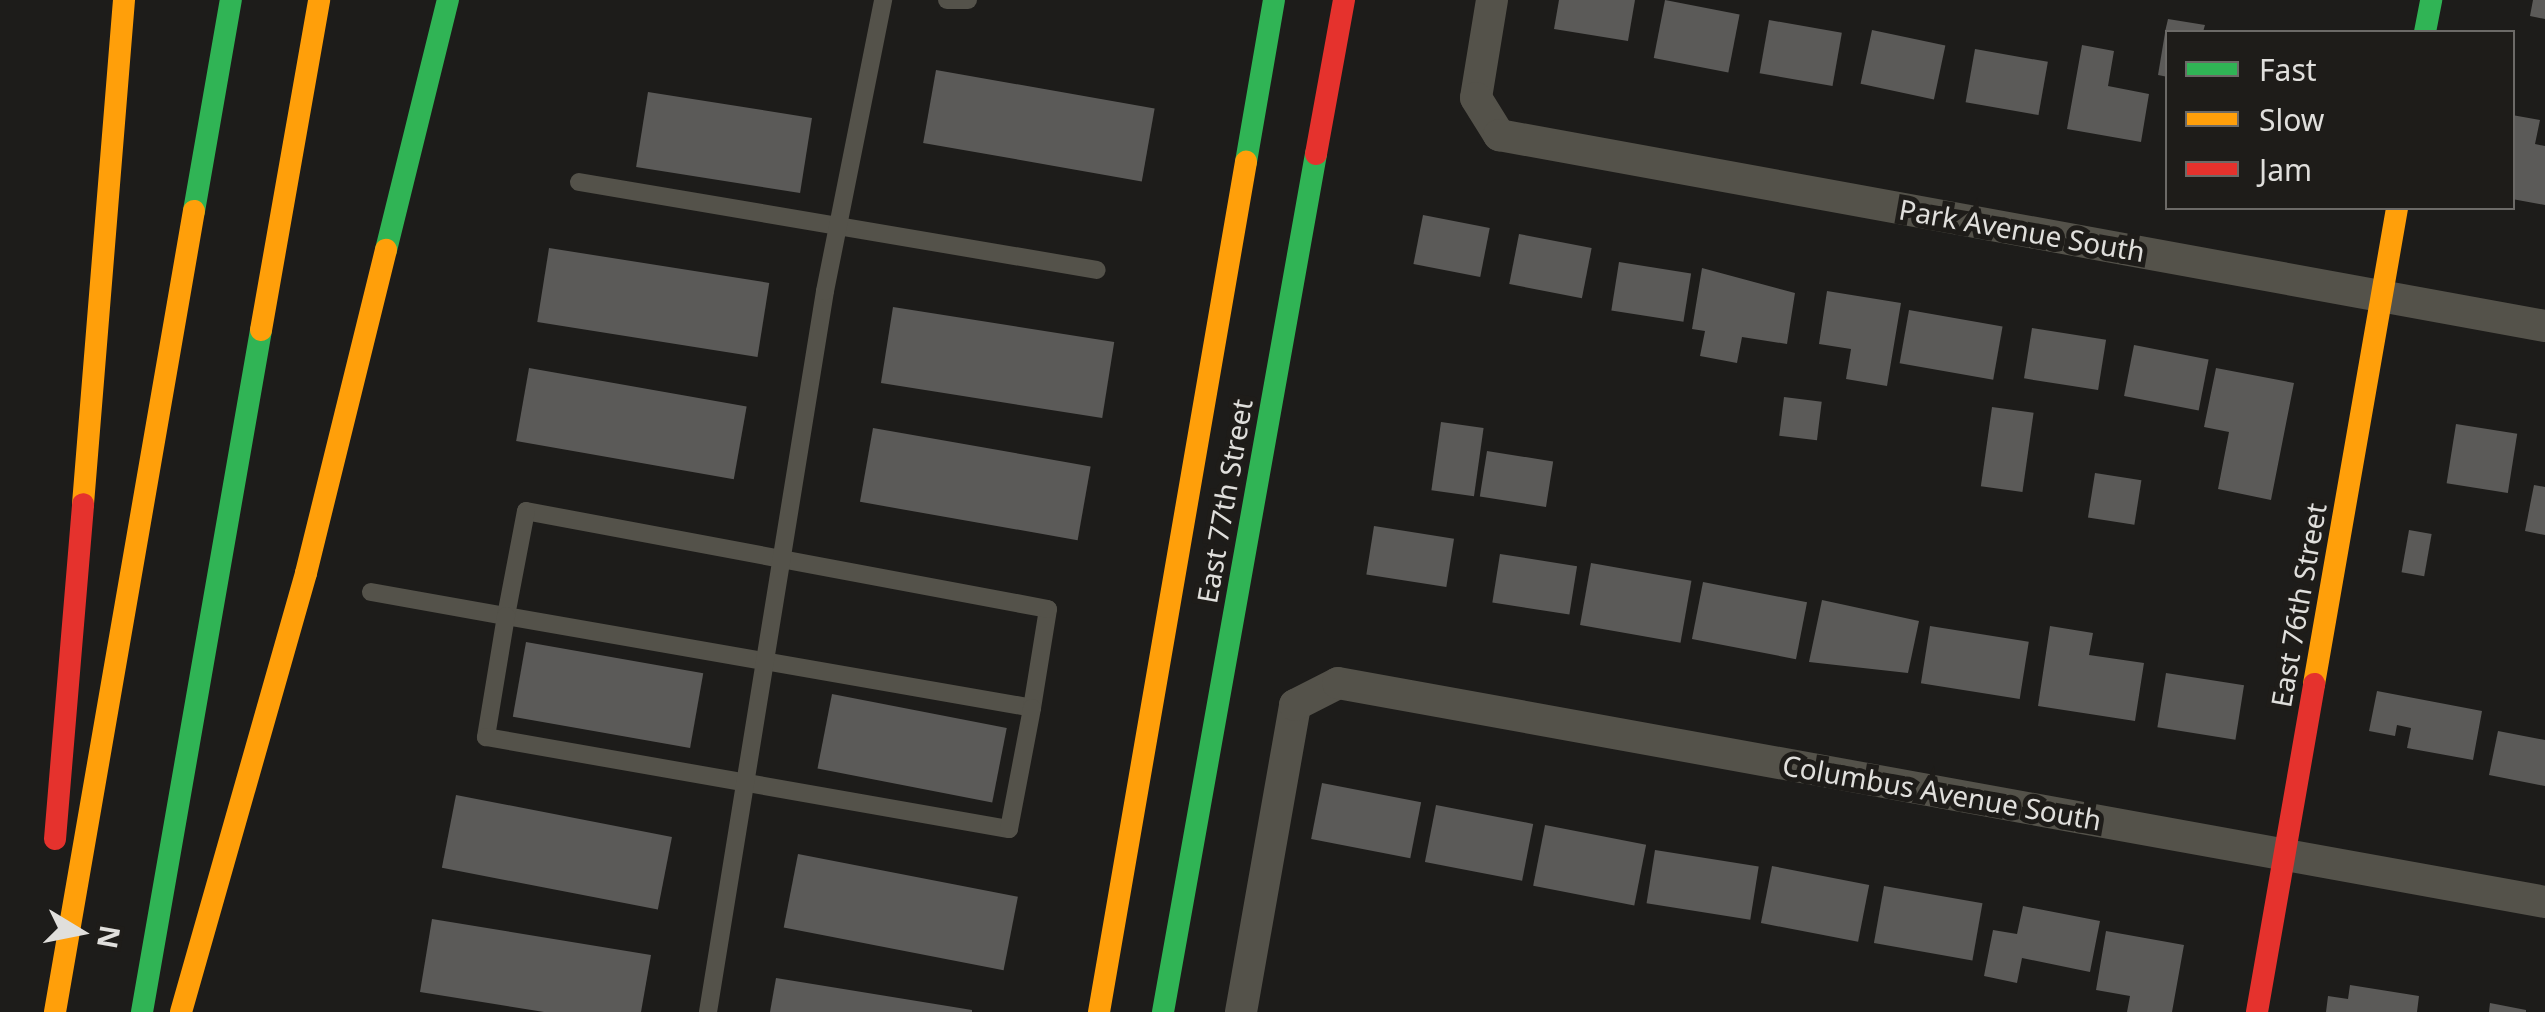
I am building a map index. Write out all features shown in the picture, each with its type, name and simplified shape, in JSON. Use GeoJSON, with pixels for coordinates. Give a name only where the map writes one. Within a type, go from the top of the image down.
{"type":"FeatureCollection","features":[{"type":"Feature","properties":{"kind":"main road"},"geometry":{"type":"LineString","coordinates":[[46,1012],[61,732],[124,0]]}},
{"type":"Feature","properties":{"kind":"main road"},"geometry":{"type":"LineString","coordinates":[[55,1012],[231,0]]}},
{"type":"Feature","properties":{"kind":"main road"},"geometry":{"type":"LineString","coordinates":[[142,1012],[318,0]]}},
{"type":"Feature","properties":{"kind":"main road"},"geometry":{"type":"LineString","coordinates":[[182,1012],[306,573],[448,0]]}},
{"type":"Feature","properties":{"kind":"main road","name":"East 77th Street"},"geometry":{"type":"LineString","coordinates":[[1099,1012],[1274,0]]}},
{"type":"Feature","properties":{"kind":"main road","name":"East 77th Street"},"geometry":{"type":"LineString","coordinates":[[1162,1012],[1344,0]]}},
{"type":"Feature","properties":{"kind":"main road"},"geometry":{"type":"LineString","coordinates":[[2425,30],[2430,0]]}},
{"type":"Feature","properties":{"kind":"main road","name":"East 76th Street"},"geometry":{"type":"LineString","coordinates":[[2257,1012],[2396,210]]}},
{"type":"Feature","properties":{"kind":"street","name":"Park Avenue South"},"geometry":{"type":"LineString","coordinates":[[1492,0],[1476,98],[1499,134],[2545,326]]}},
{"type":"Feature","properties":{"kind":"street","name":"Columbus Avenue South"},"geometry":{"type":"LineString","coordinates":[[1241,1012],[1295,705],[1338,683],[2545,902]]}},
{"type":"Feature","properties":{"kind":"lane"},"geometry":{"type":"LineString","coordinates":[[708,1012],[781,561],[883,0]]}},
{"type":"Feature","properties":{"kind":"lane"},"geometry":{"type":"LineString","coordinates":[[948,0],[968,0]]}},
{"type":"Feature","properties":{"kind":"lane"},"geometry":{"type":"LineString","coordinates":[[579,182],[1096,270]]}},
{"type":"Feature","properties":{"kind":"lane"},"geometry":{"type":"LineString","coordinates":[[526,511],[781,561],[1048,610],[1009,829],[486,737],[526,511]]}},
{"type":"Feature","properties":{"kind":"lane"},"geometry":{"type":"LineString","coordinates":[[370,592],[1032,708]]}},
{"type":"Feature","properties":{"kind":"building"},"geometry":{"type":"Polygon","coordinates":[[[1559,0],[1635,0],[1628,41],[1554,29],[1559,0]]]}},
{"type":"Feature","properties":{"kind":"building"},"geometry":{"type":"Polygon","coordinates":[[[1665,0],[1740,15],[1728,72],[1654,58],[1665,0]]]}},
{"type":"Feature","properties":{"kind":"building"},"geometry":{"type":"Polygon","coordinates":[[[2533,0],[2545,0],[2545,19],[2530,16],[2533,0]]]}},
{"type":"Feature","properties":{"kind":"building"},"geometry":{"type":"Polygon","coordinates":[[[2168,19],[2205,25],[2204,30],[2165,30],[2168,19]]]}},
{"type":"Feature","properties":{"kind":"building"},"geometry":{"type":"Polygon","coordinates":[[[1769,20],[1842,33],[1832,86],[1760,73],[1769,20]]]}},
{"type":"Feature","properties":{"kind":"building"},"geometry":{"type":"Polygon","coordinates":[[[1872,30],[1945,46],[1934,99],[1861,84],[1872,30]]]}},
{"type":"Feature","properties":{"kind":"building"},"geometry":{"type":"Polygon","coordinates":[[[2165,33],[2165,76],[2158,75],[2165,33]]]}},
{"type":"Feature","properties":{"kind":"building"},"geometry":{"type":"Polygon","coordinates":[[[2082,45],[2114,51],[2108,86],[2149,94],[2141,142],[2067,129],[2082,45]]]}},
{"type":"Feature","properties":{"kind":"building"},"geometry":{"type":"Polygon","coordinates":[[[1975,49],[2048,62],[2038,115],[1966,102],[1975,49]]]}},
{"type":"Feature","properties":{"kind":"building"},"geometry":{"type":"Polygon","coordinates":[[[936,70],[1155,109],[1142,181],[923,143],[936,70]]]}},
{"type":"Feature","properties":{"kind":"building"},"geometry":{"type":"Polygon","coordinates":[[[648,92],[812,118],[800,193],[636,167],[648,92]]]}},
{"type":"Feature","properties":{"kind":"building"},"geometry":{"type":"Polygon","coordinates":[[[2515,116],[2540,120],[2535,144],[2545,146],[2545,205],[2515,200],[2515,116]]]}},
{"type":"Feature","properties":{"kind":"building"},"geometry":{"type":"Polygon","coordinates":[[[1423,215],[1490,228],[1480,277],[1413,264],[1423,215]]]}},
{"type":"Feature","properties":{"kind":"building"},"geometry":{"type":"Polygon","coordinates":[[[1519,234],[1592,248],[1582,298],[1509,284],[1519,234]]]}},
{"type":"Feature","properties":{"kind":"building"},"geometry":{"type":"Polygon","coordinates":[[[549,248],[769,283],[758,357],[537,322],[549,248]]]}},
{"type":"Feature","properties":{"kind":"building"},"geometry":{"type":"Polygon","coordinates":[[[1619,262],[1691,273],[1683,322],[1611,310],[1619,262]]]}},
{"type":"Feature","properties":{"kind":"building"},"geometry":{"type":"Polygon","coordinates":[[[1702,268],[1795,293],[1787,344],[1742,337],[1737,363],[1700,356],[1705,331],[1692,329],[1702,268]]]}},
{"type":"Feature","properties":{"kind":"building"},"geometry":{"type":"Polygon","coordinates":[[[1827,291],[1901,303],[1887,386],[1846,379],[1851,349],[1819,344],[1827,291]]]}},
{"type":"Feature","properties":{"kind":"building"},"geometry":{"type":"Polygon","coordinates":[[[893,307],[1114,342],[1102,418],[881,383],[893,307]]]}},
{"type":"Feature","properties":{"kind":"building"},"geometry":{"type":"Polygon","coordinates":[[[1909,310],[2003,326],[1993,380],[1900,363],[1909,310]]]}},
{"type":"Feature","properties":{"kind":"building"},"geometry":{"type":"Polygon","coordinates":[[[2032,328],[2106,340],[2098,390],[2024,378],[2032,328]]]}},
{"type":"Feature","properties":{"kind":"building"},"geometry":{"type":"Polygon","coordinates":[[[2134,345],[2209,360],[2199,411],[2124,396],[2134,345]]]}},
{"type":"Feature","properties":{"kind":"building"},"geometry":{"type":"Polygon","coordinates":[[[529,368],[747,406],[734,479],[516,441],[529,368]]]}},
{"type":"Feature","properties":{"kind":"building"},"geometry":{"type":"Polygon","coordinates":[[[2216,368],[2294,383],[2271,500],[2218,489],[2229,432],[2204,427],[2216,368]]]}},
{"type":"Feature","properties":{"kind":"building"},"geometry":{"type":"Polygon","coordinates":[[[1784,397],[1822,402],[1817,440],[1779,436],[1784,397]]]}},
{"type":"Feature","properties":{"kind":"building"},"geometry":{"type":"Polygon","coordinates":[[[1992,407],[2034,413],[2022,492],[1981,486],[1992,407]]]}},
{"type":"Feature","properties":{"kind":"building"},"geometry":{"type":"Polygon","coordinates":[[[1441,422],[1484,428],[1474,496],[1431,490],[1441,422]]]}},
{"type":"Feature","properties":{"kind":"building"},"geometry":{"type":"Polygon","coordinates":[[[2456,424],[2517,434],[2508,493],[2447,483],[2456,424]]]}},
{"type":"Feature","properties":{"kind":"building"},"geometry":{"type":"Polygon","coordinates":[[[873,428],[1091,466],[1078,540],[860,502],[873,428]]]}},
{"type":"Feature","properties":{"kind":"building"},"geometry":{"type":"Polygon","coordinates":[[[1487,451],[1553,461],[1546,507],[1480,496],[1487,451]]]}},
{"type":"Feature","properties":{"kind":"building"},"geometry":{"type":"Polygon","coordinates":[[[2095,473],[2141,480],[2134,525],[2088,517],[2095,473]]]}},
{"type":"Feature","properties":{"kind":"building"},"geometry":{"type":"Polygon","coordinates":[[[2534,485],[2545,487],[2545,535],[2525,531],[2534,485]]]}},
{"type":"Feature","properties":{"kind":"building"},"geometry":{"type":"Polygon","coordinates":[[[1374,526],[1454,539],[1446,587],[1366,574],[1374,526]]]}},
{"type":"Feature","properties":{"kind":"building"},"geometry":{"type":"Polygon","coordinates":[[[2409,530],[2432,534],[2424,576],[2402,572],[2409,530]]]}},
{"type":"Feature","properties":{"kind":"building"},"geometry":{"type":"Polygon","coordinates":[[[1500,554],[1577,566],[1569,615],[1492,602],[1500,554]]]}},
{"type":"Feature","properties":{"kind":"building"},"geometry":{"type":"Polygon","coordinates":[[[1591,563],[1691,581],[1681,643],[1580,625],[1591,563]]]}},
{"type":"Feature","properties":{"kind":"building"},"geometry":{"type":"Polygon","coordinates":[[[1703,582],[1807,602],[1796,659],[1692,639],[1703,582]]]}},
{"type":"Feature","properties":{"kind":"building"},"geometry":{"type":"Polygon","coordinates":[[[1822,600],[1919,621],[1908,673],[1809,662],[1822,600]]]}},
{"type":"Feature","properties":{"kind":"building"},"geometry":{"type":"Polygon","coordinates":[[[1930,626],[2029,642],[2020,699],[1921,683],[1930,626]]]}},
{"type":"Feature","properties":{"kind":"building"},"geometry":{"type":"Polygon","coordinates":[[[2050,626],[2093,633],[2089,655],[2144,663],[2135,721],[2038,706],[2050,626]]]}},
{"type":"Feature","properties":{"kind":"building"},"geometry":{"type":"Polygon","coordinates":[[[526,642],[703,673],[690,748],[513,717],[526,642]]]}},
{"type":"Feature","properties":{"kind":"building"},"geometry":{"type":"Polygon","coordinates":[[[2166,673],[2244,685],[2235,740],[2157,727],[2166,673]]]}},
{"type":"Feature","properties":{"kind":"building"},"geometry":{"type":"Polygon","coordinates":[[[2377,691],[2482,711],[2473,760],[2407,748],[2411,728],[2397,725],[2395,736],[2369,731],[2377,691]]]}},
{"type":"Feature","properties":{"kind":"building"},"geometry":{"type":"Polygon","coordinates":[[[832,694],[1007,728],[992,803],[817,769],[832,694]]]}},
{"type":"Feature","properties":{"kind":"building"},"geometry":{"type":"Polygon","coordinates":[[[2498,731],[2545,740],[2545,786],[2489,775],[2498,731]]]}},
{"type":"Feature","properties":{"kind":"building"},"geometry":{"type":"Polygon","coordinates":[[[1322,783],[1421,802],[1410,858],[1311,839],[1322,783]]]}},
{"type":"Feature","properties":{"kind":"building"},"geometry":{"type":"Polygon","coordinates":[[[456,795],[672,837],[658,910],[442,868],[456,795]]]}},
{"type":"Feature","properties":{"kind":"building"},"geometry":{"type":"Polygon","coordinates":[[[1436,805],[1533,824],[1522,881],[1425,862],[1436,805]]]}},
{"type":"Feature","properties":{"kind":"building"},"geometry":{"type":"Polygon","coordinates":[[[1545,825],[1646,845],[1634,906],[1533,886],[1545,825]]]}},
{"type":"Feature","properties":{"kind":"building"},"geometry":{"type":"Polygon","coordinates":[[[1655,850],[1759,866],[1750,920],[1647,903],[1655,850]]]}},
{"type":"Feature","properties":{"kind":"building"},"geometry":{"type":"Polygon","coordinates":[[[798,854],[1018,897],[1004,970],[784,928],[798,854]]]}},
{"type":"Feature","properties":{"kind":"building"},"geometry":{"type":"Polygon","coordinates":[[[1772,866],[1869,885],[1858,942],[1761,923],[1772,866]]]}},
{"type":"Feature","properties":{"kind":"building"},"geometry":{"type":"Polygon","coordinates":[[[1884,886],[1982,903],[1972,960],[1874,943],[1884,886]]]}},
{"type":"Feature","properties":{"kind":"building"},"geometry":{"type":"Polygon","coordinates":[[[2023,906],[2100,921],[2090,972],[2022,958],[2017,983],[1984,976],[1993,930],[2017,934],[2023,906]]]}},
{"type":"Feature","properties":{"kind":"building"},"geometry":{"type":"Polygon","coordinates":[[[432,919],[651,955],[641,1012],[544,1012],[420,992],[432,919]]]}},
{"type":"Feature","properties":{"kind":"building"},"geometry":{"type":"Polygon","coordinates":[[[2106,931],[2184,945],[2172,1012],[2127,1012],[2130,996],[2096,990],[2106,931]]]}},
{"type":"Feature","properties":{"kind":"building"},"geometry":{"type":"Polygon","coordinates":[[[776,978],[972,1010],[972,1012],[770,1012],[776,978]]]}},
{"type":"Feature","properties":{"kind":"building"},"geometry":{"type":"Polygon","coordinates":[[[2350,985],[2419,996],[2417,1012],[2326,1012],[2328,996],[2348,999],[2350,985]]]}},
{"type":"Feature","properties":{"kind":"building"},"geometry":{"type":"Polygon","coordinates":[[[2490,1003],[2526,1010],[2526,1012],[2489,1012],[2490,1003]]]}},
{"type":"Feature","properties":{"kind":"traffic: fast"},"geometry":{"type":"LineString","coordinates":[[194,211],[231,0]]}},
{"type":"Feature","properties":{"kind":"traffic: fast"},"geometry":{"type":"LineString","coordinates":[[386,250],[448,0]]}},
{"type":"Feature","properties":{"kind":"traffic: fast"},"geometry":{"type":"LineString","coordinates":[[1246,162],[1274,0]]}},
{"type":"Feature","properties":{"kind":"traffic: fast"},"geometry":{"type":"LineString","coordinates":[[2425,30],[2431,0]]}},
{"type":"Feature","properties":{"kind":"traffic: fast"},"geometry":{"type":"LineString","coordinates":[[1163,1012],[1316,154]]}},
{"type":"Feature","properties":{"kind":"traffic: fast"},"geometry":{"type":"LineString","coordinates":[[142,1012],[261,330]]}},
{"type":"Feature","properties":{"kind":"traffic: slow"},"geometry":{"type":"LineString","coordinates":[[83,504],[124,0]]}},
{"type":"Feature","properties":{"kind":"traffic: slow"},"geometry":{"type":"LineString","coordinates":[[261,330],[319,0]]}},
{"type":"Feature","properties":{"kind":"traffic: slow"},"geometry":{"type":"LineString","coordinates":[[1099,1012],[1246,162]]}},
{"type":"Feature","properties":{"kind":"traffic: slow"},"geometry":{"type":"LineString","coordinates":[[2314,684],[2397,210]]}},
{"type":"Feature","properties":{"kind":"traffic: slow"},"geometry":{"type":"LineString","coordinates":[[55,1012],[194,211]]}},
{"type":"Feature","properties":{"kind":"traffic: slow"},"geometry":{"type":"LineString","coordinates":[[181,1012],[306,573],[386,250]]}},
{"type":"Feature","properties":{"kind":"traffic: jam"},"geometry":{"type":"LineString","coordinates":[[1316,154],[1344,0]]}},
{"type":"Feature","properties":{"kind":"traffic: jam"},"geometry":{"type":"LineString","coordinates":[[55,839],[83,504]]}},
{"type":"Feature","properties":{"kind":"traffic: jam"},"geometry":{"type":"LineString","coordinates":[[2257,1012],[2314,684]]}}]}
